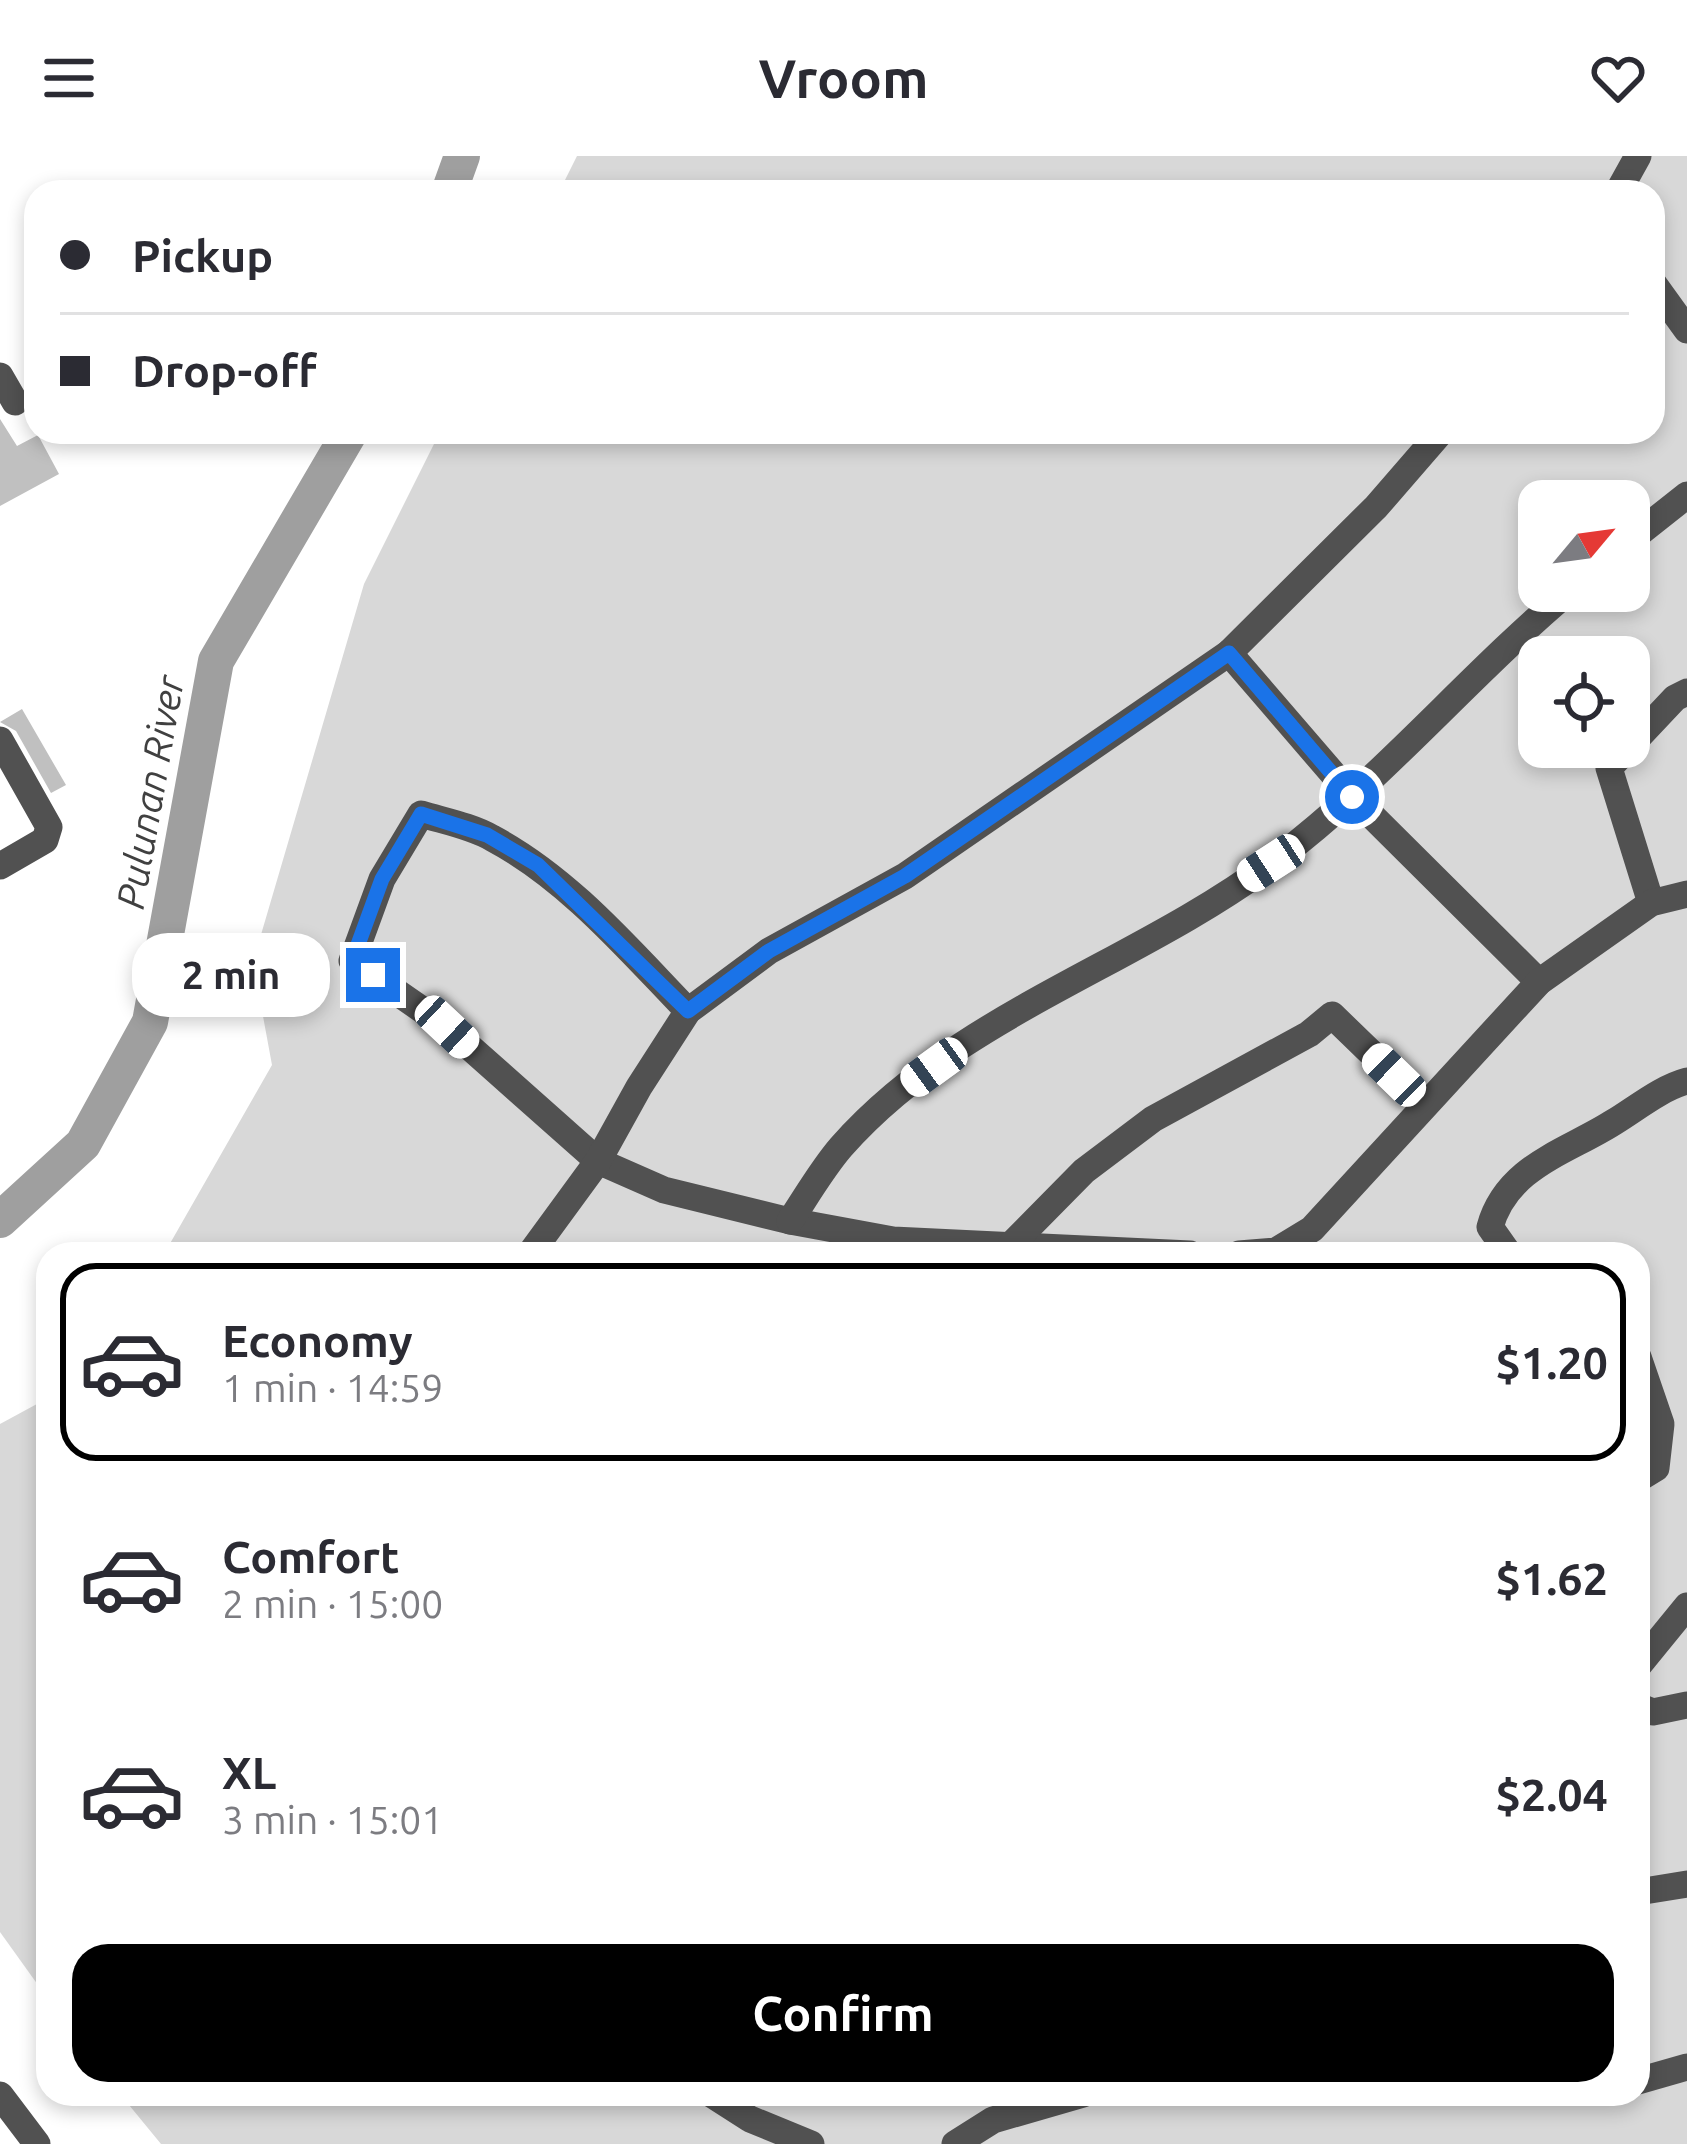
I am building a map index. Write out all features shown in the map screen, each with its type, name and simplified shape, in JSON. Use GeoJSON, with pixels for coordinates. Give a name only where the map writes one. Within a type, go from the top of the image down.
{"type":"FeatureCollection","features":[{"type":"Feature","properties":{"kind":"street"},"geometry":{"type":"LineString","coordinates":[[1665,300],[1687,330]]}},
{"type":"Feature","properties":{"kind":"street"},"geometry":{"type":"LineString","coordinates":[[0,376],[15,402]]}},
{"type":"Feature","properties":{"kind":"street"},"geometry":{"type":"LineString","coordinates":[[539,1242],[598,1161],[688,1011],[769,951],[905,876],[1229,653],[1376,507],[1431,444]]}},
{"type":"Feature","properties":{"kind":"street"},"geometry":{"type":"LineString","coordinates":[[1650,524],[1687,495]]}},
{"type":"Feature","properties":{"kind":"street"},"geometry":{"type":"LineString","coordinates":[[790,1222],[841,1147],[899,1092],[968,1042],[1173,927],[1252,876],[1352,797],[1547,612]]}},
{"type":"Feature","properties":{"kind":"street"},"geometry":{"type":"LineString","coordinates":[[1229,653],[1352,797],[1539,982]]}},
{"type":"Feature","properties":{"kind":"street"},"geometry":{"type":"LineString","coordinates":[[1652,903],[1609,769],[1675,698],[1687,692]]}},
{"type":"Feature","properties":{"kind":"street"},"geometry":{"type":"LineString","coordinates":[[0,740],[50,827],[45,840],[0,866]]}},
{"type":"Feature","properties":{"kind":"street"},"geometry":{"type":"LineString","coordinates":[[688,1011],[538,865],[487,835],[421,814],[382,879],[352,961],[447,1027],[598,1161],[664,1190],[790,1222],[893,1240],[940,1242]]}},
{"type":"Feature","properties":{"kind":"street"},"geometry":{"type":"LineString","coordinates":[[1291,1242],[1312,1229],[1539,982],[1652,903],[1687,894]]}},
{"type":"Feature","properties":{"kind":"street"},"geometry":{"type":"LineString","coordinates":[[1014,1242],[1084,1171],[1153,1119],[1309,1034],[1332,1015],[1425,1105]]}},
{"type":"Feature","properties":{"kind":"street"},"geometry":{"type":"LineString","coordinates":[[1501,1242],[1490,1227],[1495,1208],[1517,1180],[1562,1148],[1687,1081]]}},
{"type":"Feature","properties":{"kind":"street"},"geometry":{"type":"LineString","coordinates":[[1650,1392],[1661,1424],[1656,1468],[1650,1472]]}},
{"type":"Feature","properties":{"kind":"street"},"geometry":{"type":"LineString","coordinates":[[1650,1651],[1687,1606]]}},
{"type":"Feature","properties":{"kind":"street"},"geometry":{"type":"LineString","coordinates":[[1650,1711],[1687,1706]]}},
{"type":"Feature","properties":{"kind":"street"},"geometry":{"type":"LineString","coordinates":[[1650,1890],[1687,1884]]}},
{"type":"Feature","properties":{"kind":"street"},"geometry":{"type":"LineString","coordinates":[[1650,2077],[1687,2067]]}},
{"type":"Feature","properties":{"kind":"street"},"geometry":{"type":"LineString","coordinates":[[0,2095],[37,2144]]}},
{"type":"Feature","properties":{"kind":"street"},"geometry":{"type":"LineString","coordinates":[[729,2106],[811,2144]]}},
{"type":"Feature","properties":{"kind":"street"},"geometry":{"type":"LineString","coordinates":[[955,2144],[993,2120],[1041,2106]]}},
{"type":"Feature","properties":{"kind":"shaded area"},"geometry":{"type":"Polygon","coordinates":[[[577,156],[1687,156],[1687,2144],[161,2144],[130,2106],[1650,2106],[1650,1242],[171,1242],[272,1065],[253,962],[364,584],[434,444],[1665,444],[1665,180],[565,180],[577,156]]]}},
{"type":"Feature","properties":{"kind":"shaded area"},"geometry":{"type":"Polygon","coordinates":[[[36,1404],[36,1982],[0,1932],[0,1424],[36,1404]]]}},
{"type":"Feature","properties":{"kind":"building"},"geometry":{"type":"Polygon","coordinates":[[[0,419],[17,446],[43,444],[59,474],[0,506],[0,419]]]}},
{"type":"Feature","properties":{"kind":"building"},"geometry":{"type":"Polygon","coordinates":[[[22,709],[66,785],[51,793],[16,731],[0,722],[22,709]]]}},
{"type":"Feature","properties":{"kind":"waterway","name":"Pulunan River"},"geometry":{"type":"LineString","coordinates":[[453,180],[462,156]]}},
{"type":"Feature","properties":{"kind":"waterway","name":"Pulunan River"},"geometry":{"type":"LineString","coordinates":[[0,1220],[83,1144],[150,1022],[216,661],[343,444]]}},
{"type":"Feature","properties":{"kind":"route"},"geometry":{"type":"LineString","coordinates":[[373,975],[352,961],[382,879],[421,814],[487,835],[538,865],[688,1011],[769,951],[905,876],[1229,653],[1352,797]]}}]}
